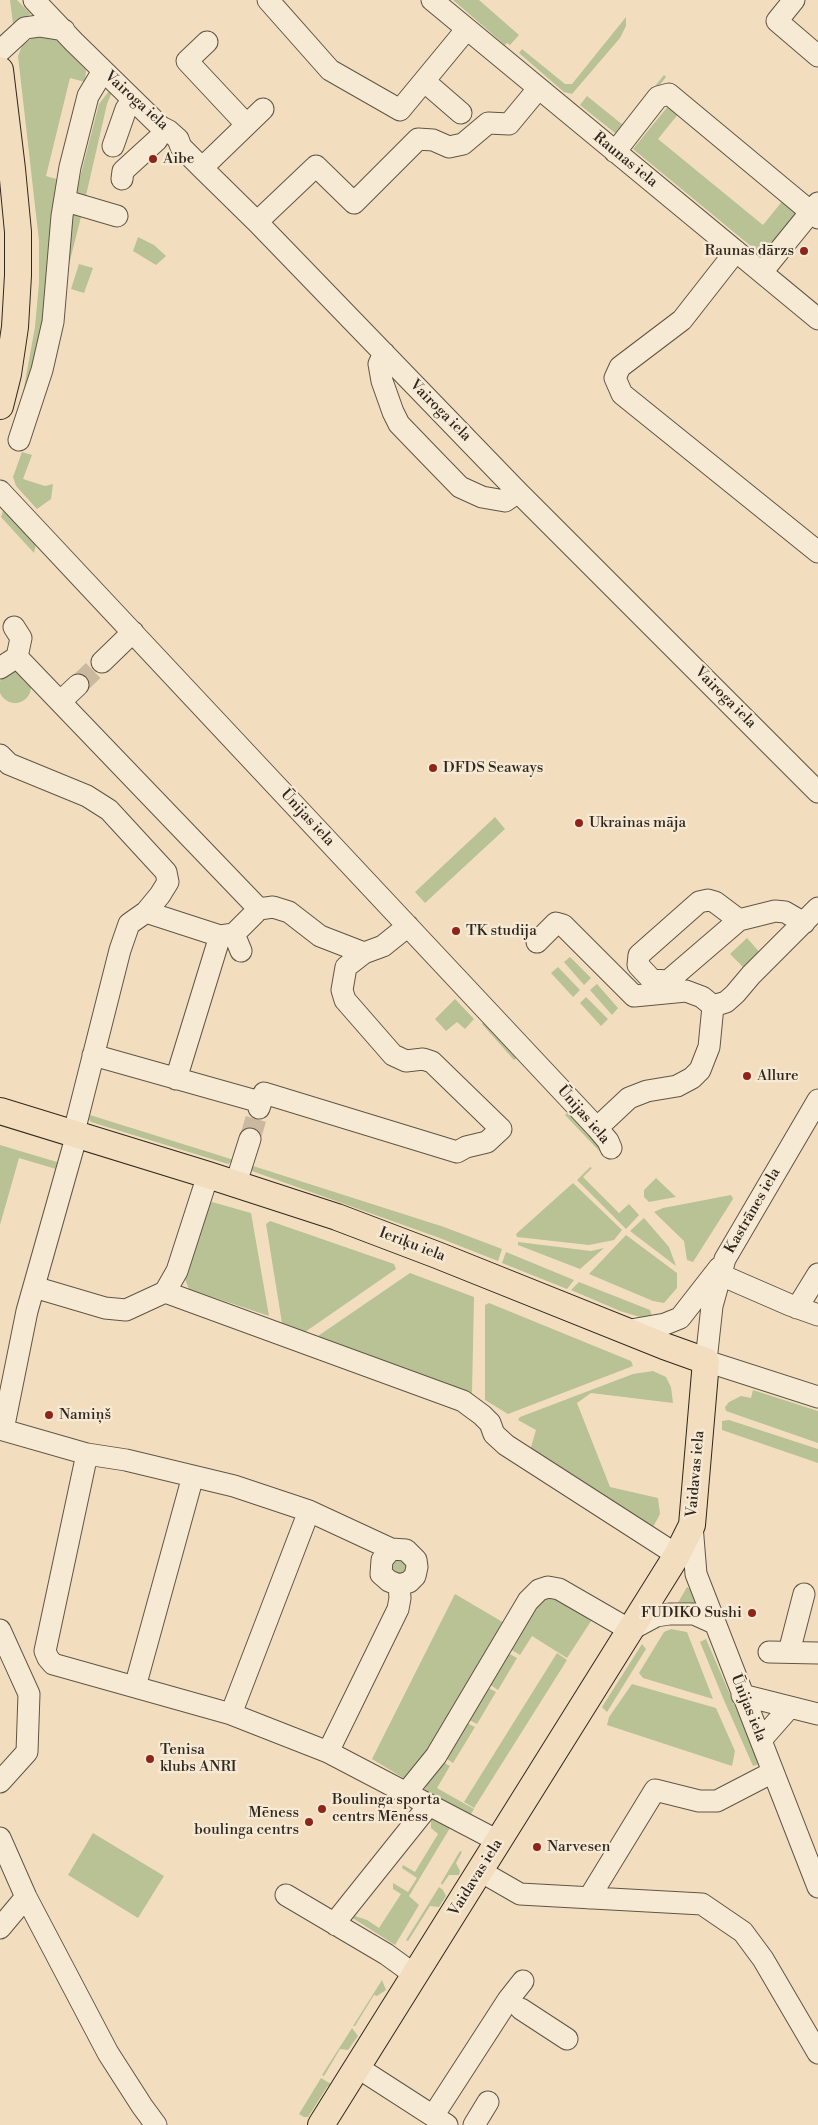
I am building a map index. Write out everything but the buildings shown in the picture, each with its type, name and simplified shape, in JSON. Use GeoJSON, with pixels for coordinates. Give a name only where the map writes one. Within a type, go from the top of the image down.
{"type":"FeatureCollection","features":[{"type":"Feature","properties":{"kind":"main road"},"geometry":{"type":"LineString","coordinates":[[0,70],[18,232],[18,275],[15,326],[8,374],[0,406]]}},
{"type":"Feature","properties":{"kind":"main road","name":"Ieriķu iela"},"geometry":{"type":"LineString","coordinates":[[0,1112],[76,1133],[208,1174],[337,1217],[706,1361]]}},
{"type":"Feature","properties":{"kind":"main road","name":"Vaidavas iela"},"geometry":{"type":"LineString","coordinates":[[321,2125],[677,1555],[692,1525],[706,1361]]}},
{"type":"Feature","properties":{"kind":"street","name":"Vairoga iela"},"geometry":{"type":"LineString","coordinates":[[34,0],[133,100],[159,134],[170,131],[178,139],[181,147],[257,222],[518,492],[818,792]]}},
{"type":"Feature","properties":{"kind":"street"},"geometry":{"type":"LineString","coordinates":[[268,0],[330,70],[400,110],[466,30]]}},
{"type":"Feature","properties":{"kind":"street","name":"Raunas iela"},"geometry":{"type":"LineString","coordinates":[[432,0],[818,319]]}},
{"type":"Feature","properties":{"kind":"street"},"geometry":{"type":"LineString","coordinates":[[794,0],[777,21],[818,56]]}},
{"type":"Feature","properties":{"kind":"street"},"geometry":{"type":"LineString","coordinates":[[0,51],[25,28],[40,26],[64,30]]}},
{"type":"Feature","properties":{"kind":"street"},"geometry":{"type":"LineString","coordinates":[[207,42],[187,61],[246,124]]}},
{"type":"Feature","properties":{"kind":"street"},"geometry":{"type":"LineString","coordinates":[[20,440],[42,370],[52,329],[62,216],[66,201],[70,167],[88,96],[104,71]]}},
{"type":"Feature","properties":{"kind":"street"},"geometry":{"type":"LineString","coordinates":[[424,81],[461,113]]}},
{"type":"Feature","properties":{"kind":"street"},"geometry":{"type":"LineString","coordinates":[[257,222],[316,166],[354,203],[418,139],[433,140],[449,147],[463,144],[488,123],[509,124],[538,89]]}},
{"type":"Feature","properties":{"kind":"street"},"geometry":{"type":"LineString","coordinates":[[615,152],[658,97],[669,94],[815,211],[762,272]]}},
{"type":"Feature","properties":{"kind":"street"},"geometry":{"type":"LineString","coordinates":[[113,146],[126,109],[133,100]]}},
{"type":"Feature","properties":{"kind":"street"},"geometry":{"type":"LineString","coordinates":[[202,168],[263,109]]}},
{"type":"Feature","properties":{"kind":"street"},"geometry":{"type":"LineString","coordinates":[[122,179],[123,171],[159,134]]}},
{"type":"Feature","properties":{"kind":"street"},"geometry":{"type":"LineString","coordinates":[[66,201],[117,216]]}},
{"type":"Feature","properties":{"kind":"street"},"geometry":{"type":"LineString","coordinates":[[736,252],[682,320],[620,368],[615,378],[622,394],[818,552]]}},
{"type":"Feature","properties":{"kind":"street"},"geometry":{"type":"LineString","coordinates":[[384,354],[380,364],[382,381],[399,424],[460,487],[482,497],[505,501],[518,492]]}},
{"type":"Feature","properties":{"kind":"street","name":"Ūnijas iela"},"geometry":{"type":"LineString","coordinates":[[0,491],[597,1128],[612,1148]]}},
{"type":"Feature","properties":{"kind":"street"},"geometry":{"type":"LineString","coordinates":[[14,627],[21,638],[8,662],[61,701],[259,909]]}},
{"type":"Feature","properties":{"kind":"street"},"geometry":{"type":"LineString","coordinates":[[102,662],[133,632]]}},
{"type":"Feature","properties":{"kind":"street"},"geometry":{"type":"LineString","coordinates":[[61,701],[78,685]]}},
{"type":"Feature","properties":{"kind":"street"},"geometry":{"type":"LineString","coordinates":[[0,755],[9,764],[87,796],[109,810],[166,872],[168,882],[146,912],[129,924],[108,990],[76,1133],[27,1311],[1,1429],[88,1454],[126,1460],[237,1487],[309,1511],[391,1549],[406,1550],[416,1560],[417,1567],[414,1576],[409,1582],[399,1585],[398,1609],[328,1752]]}},
{"type":"Feature","properties":{"kind":"street"},"geometry":{"type":"LineString","coordinates":[[176,1079],[231,940],[259,909],[274,908],[289,912],[320,936],[364,953]]}},
{"type":"Feature","properties":{"kind":"street"},"geometry":{"type":"LineString","coordinates":[[146,912],[231,940]]}},
{"type":"Feature","properties":{"kind":"street"},"geometry":{"type":"LineString","coordinates":[[739,920],[775,912],[811,916]]}},
{"type":"Feature","properties":{"kind":"street"},"geometry":{"type":"LineString","coordinates":[[713,1006],[726,1002],[736,994],[751,975],[811,916]]}},
{"type":"Feature","properties":{"kind":"street"},"geometry":{"type":"LineString","coordinates":[[537,942],[556,923],[563,925],[634,996],[686,991],[702,997],[713,1006]]}},
{"type":"Feature","properties":{"kind":"street"},"geometry":{"type":"LineString","coordinates":[[93,1054],[260,1105],[264,1093],[457,1152],[487,1142],[501,1129],[432,1062],[423,1059],[406,1061],[393,1055],[345,1000],[342,990],[346,967],[364,953],[384,946],[408,926]]}},
{"type":"Feature","properties":{"kind":"street"},"geometry":{"type":"LineString","coordinates":[[597,1128],[629,1098],[647,1091],[677,1086],[692,1078],[700,1070],[709,1047],[713,1006]]}},
{"type":"Feature","properties":{"kind":"street","name":"Kastrānes iela"},"geometry":{"type":"LineString","coordinates":[[706,1361],[712,1306],[723,1267],[818,1100]]}},
{"type":"Feature","properties":{"kind":"street"},"geometry":{"type":"LineString","coordinates":[[236,1183],[250,1139]]}},
{"type":"Feature","properties":{"kind":"street"},"geometry":{"type":"LineString","coordinates":[[34,1286],[105,1308],[126,1310],[165,1292],[177,1271],[208,1174]]}},
{"type":"Feature","properties":{"kind":"street"},"geometry":{"type":"LineString","coordinates":[[626,1331],[665,1324],[680,1318],[723,1267],[797,1308],[818,1315]]}},
{"type":"Feature","properties":{"kind":"street"},"geometry":{"type":"LineString","coordinates":[[797,1308],[818,1274]]}},
{"type":"Feature","properties":{"kind":"street"},"geometry":{"type":"LineString","coordinates":[[165,1292],[463,1401],[490,1423],[494,1434],[506,1445],[677,1555]]}},
{"type":"Feature","properties":{"kind":"street","name":"Ieriķu iela"},"geometry":{"type":"LineString","coordinates":[[706,1361],[818,1397]]}},
{"type":"Feature","properties":{"kind":"street"},"geometry":{"type":"LineString","coordinates":[[88,1454],[45,1651],[54,1664],[232,1714],[328,1752],[498,1841]]}},
{"type":"Feature","properties":{"kind":"street"},"geometry":{"type":"LineString","coordinates":[[135,1687],[193,1476]]}},
{"type":"Feature","properties":{"kind":"street"},"geometry":{"type":"LineString","coordinates":[[232,1714],[309,1511]]}},
{"type":"Feature","properties":{"kind":"street","name":"Ūnijas iela"},"geometry":{"type":"LineString","coordinates":[[692,1525],[696,1574],[773,1772],[809,1839],[818,1887]]}},
{"type":"Feature","properties":{"kind":"street"},"geometry":{"type":"LineString","coordinates":[[406,1793],[436,1756],[528,1602],[539,1590],[548,1587],[559,1589],[630,1630]]}},
{"type":"Feature","properties":{"kind":"street"},"geometry":{"type":"LineString","coordinates":[[804,1594],[779,1652],[818,1653]]}},
{"type":"Feature","properties":{"kind":"street","name":"Vaidavas iela"},"geometry":{"type":"LineString","coordinates":[[630,1630],[656,1616],[669,1614],[694,1614],[714,1623]]}},
{"type":"Feature","properties":{"kind":"street"},"geometry":{"type":"LineString","coordinates":[[0,1630],[29,1694],[27,1752],[0,1782]]}},
{"type":"Feature","properties":{"kind":"street"},"geometry":{"type":"LineString","coordinates":[[17,1667],[47,1655]]}},
{"type":"Feature","properties":{"kind":"street"},"geometry":{"type":"LineString","coordinates":[[742,1695],[818,1714]]}},
{"type":"Feature","properties":{"kind":"street"},"geometry":{"type":"LineString","coordinates":[[761,1740],[790,1707]]}},
{"type":"Feature","properties":{"kind":"street"},"geometry":{"type":"LineString","coordinates":[[589,1898],[656,1790],[699,1800],[717,1801],[773,1772]]}},
{"type":"Feature","properties":{"kind":"street"},"geometry":{"type":"LineString","coordinates":[[336,1925],[428,1805]]}},
{"type":"Feature","properties":{"kind":"street"},"geometry":{"type":"LineString","coordinates":[[0,1838],[26,1897],[108,2053],[156,2125]]}},
{"type":"Feature","properties":{"kind":"street"},"geometry":{"type":"LineString","coordinates":[[480,1871],[520,1894],[702,1904],[741,1929],[763,1959],[818,2053]]}},
{"type":"Feature","properties":{"kind":"street"},"geometry":{"type":"LineString","coordinates":[[286,1895],[386,1954],[415,1975]]}},
{"type":"Feature","properties":{"kind":"street"},"geometry":{"type":"LineString","coordinates":[[0,1928],[26,1897]]}},
{"type":"Feature","properties":{"kind":"street"},"geometry":{"type":"LineString","coordinates":[[357,2067],[440,2120],[508,2000],[523,1981]]}},
{"type":"Feature","properties":{"kind":"street"},"geometry":{"type":"LineString","coordinates":[[521,2009],[567,2039]]}},
{"type":"Feature","properties":{"kind":"street"},"geometry":{"type":"LineString","coordinates":[[474,2125],[488,2102]]}},
{"type":"Feature","properties":{"kind":"green space"},"geometry":{"type":"Polygon","coordinates":[[[10,0],[17,0],[31,14],[13,24],[10,0]]]}},
{"type":"Feature","properties":{"kind":"green space"},"geometry":{"type":"Polygon","coordinates":[[[453,0],[479,0],[519,35],[510,45],[507,43],[505,45],[453,0]]]}},
{"type":"Feature","properties":{"kind":"green space"},"geometry":{"type":"Polygon","coordinates":[[[626,17],[626,26],[620,38],[572,94],[564,92],[519,53],[522,49],[565,84],[572,84],[626,17]]]}},
{"type":"Feature","properties":{"kind":"green space"},"geometry":{"type":"Polygon","coordinates":[[[36,35],[45,35],[56,40],[86,70],[85,82],[70,78],[46,176],[60,180],[51,219],[49,270],[38,350],[23,393],[35,327],[39,283],[39,241],[18,56],[22,46],[36,35]]]}},
{"type":"Feature","properties":{"kind":"green space"},"geometry":{"type":"Polygon","coordinates":[[[664,75],[666,77],[620,137],[580,105],[587,96],[623,125],[664,75]]]}},
{"type":"Feature","properties":{"kind":"green space"},"geometry":{"type":"Polygon","coordinates":[[[109,91],[112,92],[107,104],[85,200],[82,200],[77,193],[78,185],[99,104],[109,91]]]}},
{"type":"Feature","properties":{"kind":"green space"},"geometry":{"type":"Polygon","coordinates":[[[669,105],[679,113],[658,139],[763,225],[784,199],[798,211],[764,257],[633,149],[669,105]]]}},
{"type":"Feature","properties":{"kind":"green space"},"geometry":{"type":"Polygon","coordinates":[[[74,212],[80,213],[81,217],[65,280],[71,217],[74,212]]]}},
{"type":"Feature","properties":{"kind":"green space"},"geometry":{"type":"Polygon","coordinates":[[[138,237],[154,245],[166,256],[156,265],[133,251],[138,237]]]}},
{"type":"Feature","properties":{"kind":"green space"},"geometry":{"type":"Polygon","coordinates":[[[79,264],[93,268],[84,293],[71,289],[79,264]]]}},
{"type":"Feature","properties":{"kind":"green space"},"geometry":{"type":"Polygon","coordinates":[[[22,452],[32,455],[23,479],[45,486],[53,484],[51,499],[37,509],[16,486],[13,477],[22,452]]]}},
{"type":"Feature","properties":{"kind":"green space"},"geometry":{"type":"Polygon","coordinates":[[[3,511],[36,544],[34,553],[1,517],[3,511]]]}},
{"type":"Feature","properties":{"kind":"green space"},"geometry":{"type":"Polygon","coordinates":[[[15,671],[21,672],[26,676],[30,681],[30,693],[26,698],[21,702],[15,703],[9,702],[4,698],[0,693],[-1,687],[0,681],[4,676],[9,672],[15,671]]]}},
{"type":"Feature","properties":{"kind":"green space"},"geometry":{"type":"Polygon","coordinates":[[[495,817],[505,829],[425,903],[415,892],[495,817]]]}},
{"type":"Feature","properties":{"kind":"green space"},"geometry":{"type":"Polygon","coordinates":[[[747,938],[762,955],[746,970],[730,954],[747,938]]]}},
{"type":"Feature","properties":{"kind":"green space"},"geometry":{"type":"Polygon","coordinates":[[[570,957],[591,978],[584,985],[564,962],[570,957]]]}},
{"type":"Feature","properties":{"kind":"green space"},"geometry":{"type":"Polygon","coordinates":[[[558,967],[580,990],[573,997],[551,973],[558,967]]]}},
{"type":"Feature","properties":{"kind":"green space"},"geometry":{"type":"Polygon","coordinates":[[[597,984],[618,1008],[612,1015],[590,990],[597,984]]]}},
{"type":"Feature","properties":{"kind":"green space"},"geometry":{"type":"Polygon","coordinates":[[[586,997],[608,1019],[601,1026],[580,1003],[586,997]]]}},
{"type":"Feature","properties":{"kind":"green space"},"geometry":{"type":"Polygon","coordinates":[[[455,999],[474,1019],[465,1029],[457,1022],[446,1031],[435,1019],[455,999]]]}},
{"type":"Feature","properties":{"kind":"green space"},"geometry":{"type":"Polygon","coordinates":[[[486,1020],[518,1057],[514,1060],[482,1024],[486,1020]]]}},
{"type":"Feature","properties":{"kind":"green space"},"geometry":{"type":"Polygon","coordinates":[[[570,1111],[604,1145],[603,1155],[565,1115],[570,1111]]]}},
{"type":"Feature","properties":{"kind":"green space"},"geometry":{"type":"Polygon","coordinates":[[[90,1115],[234,1160],[228,1164],[91,1122],[89,1119],[90,1115]]]}},
{"type":"Feature","properties":{"kind":"green space"},"geometry":{"type":"Polygon","coordinates":[[[0,1145],[57,1162],[56,1169],[19,1158],[0,1225],[0,1145]]]}},
{"type":"Feature","properties":{"kind":"green space"},"geometry":{"type":"Polygon","coordinates":[[[250,1165],[444,1227],[502,1249],[498,1261],[437,1237],[252,1171],[250,1165]]]}},
{"type":"Feature","properties":{"kind":"green space"},"geometry":{"type":"Polygon","coordinates":[[[590,1167],[592,1168],[583,1177],[619,1213],[629,1204],[639,1215],[626,1229],[577,1180],[590,1167]]]}},
{"type":"Feature","properties":{"kind":"green space"},"geometry":{"type":"Polygon","coordinates":[[[656,1178],[676,1197],[649,1202],[644,1197],[644,1190],[656,1178]]]}},
{"type":"Feature","properties":{"kind":"green space"},"geometry":{"type":"Polygon","coordinates":[[[573,1183],[622,1230],[614,1240],[589,1245],[517,1237],[516,1234],[573,1183]]]}},
{"type":"Feature","properties":{"kind":"green space"},"geometry":{"type":"Polygon","coordinates":[[[731,1195],[733,1199],[693,1262],[687,1260],[684,1241],[654,1212],[663,1208],[731,1195]]]}},
{"type":"Feature","properties":{"kind":"green space"},"geometry":{"type":"Polygon","coordinates":[[[212,1202],[251,1213],[269,1316],[189,1289],[184,1277],[206,1205],[212,1202]]]}},
{"type":"Feature","properties":{"kind":"green space"},"geometry":{"type":"Polygon","coordinates":[[[644,1218],[669,1247],[676,1266],[630,1231],[644,1218]]]}},
{"type":"Feature","properties":{"kind":"green space"},"geometry":{"type":"Polygon","coordinates":[[[270,1221],[394,1264],[396,1269],[305,1332],[282,1323],[266,1224],[270,1221]]]}},
{"type":"Feature","properties":{"kind":"green space"},"geometry":{"type":"Polygon","coordinates":[[[626,1235],[677,1273],[677,1288],[664,1303],[653,1301],[589,1274],[626,1235]]]}},
{"type":"Feature","properties":{"kind":"green space"},"geometry":{"type":"Polygon","coordinates":[[[518,1242],[591,1251],[604,1248],[580,1269],[518,1245],[518,1242]]]}},
{"type":"Feature","properties":{"kind":"green space"},"geometry":{"type":"Polygon","coordinates":[[[506,1252],[574,1280],[567,1289],[502,1263],[506,1252]]]}},
{"type":"Feature","properties":{"kind":"green space"},"geometry":{"type":"Polygon","coordinates":[[[410,1273],[474,1297],[472,1393],[318,1336],[410,1273]]]}},
{"type":"Feature","properties":{"kind":"green space"},"geometry":{"type":"Polygon","coordinates":[[[579,1282],[650,1310],[652,1316],[640,1317],[620,1311],[571,1290],[579,1282]]]}},
{"type":"Feature","properties":{"kind":"green space"},"geometry":{"type":"Polygon","coordinates":[[[489,1303],[631,1361],[633,1366],[508,1414],[485,1400],[485,1305],[489,1303]]]}},
{"type":"Feature","properties":{"kind":"green space"},"geometry":{"type":"Polygon","coordinates":[[[653,1371],[666,1377],[671,1387],[673,1403],[591,1393],[577,1403],[610,1487],[658,1498],[660,1514],[651,1531],[529,1454],[536,1430],[518,1420],[520,1417],[633,1374],[653,1371]]]}},
{"type":"Feature","properties":{"kind":"green space"},"geometry":{"type":"Polygon","coordinates":[[[753,1390],[818,1411],[818,1443],[726,1411],[725,1407],[729,1402],[741,1396],[751,1398],[753,1390]]]}},
{"type":"Feature","properties":{"kind":"green space"},"geometry":{"type":"Polygon","coordinates":[[[729,1420],[818,1449],[818,1463],[722,1430],[722,1421],[729,1420]]]}},
{"type":"Feature","properties":{"kind":"green space"},"geometry":{"type":"Polygon","coordinates":[[[394,1555],[412,1564],[403,1577],[388,1571],[394,1555]]]}},
{"type":"Feature","properties":{"kind":"green space"},"geometry":{"type":"Polygon","coordinates":[[[687,1587],[690,1589],[699,1607],[676,1606],[687,1587]]]}},
{"type":"Feature","properties":{"kind":"green space"},"geometry":{"type":"Polygon","coordinates":[[[455,1594],[506,1624],[410,1782],[372,1759],[455,1594]]]}},
{"type":"Feature","properties":{"kind":"green space"},"geometry":{"type":"Polygon","coordinates":[[[553,1596],[595,1615],[567,1658],[532,1636],[520,1655],[510,1649],[539,1603],[553,1596]]]}},
{"type":"Feature","properties":{"kind":"green space"},"geometry":{"type":"Polygon","coordinates":[[[671,1629],[687,1632],[713,1699],[643,1678],[639,1673],[664,1632],[671,1629]]]}},
{"type":"Feature","properties":{"kind":"green space"},"geometry":{"type":"Polygon","coordinates":[[[706,1639],[760,1764],[753,1766],[723,1698],[700,1642],[706,1639]]]}},
{"type":"Feature","properties":{"kind":"green space"},"geometry":{"type":"Polygon","coordinates":[[[642,1644],[646,1649],[607,1712],[602,1707],[642,1644]]]}},
{"type":"Feature","properties":{"kind":"green space"},"geometry":{"type":"Polygon","coordinates":[[[508,1653],[517,1658],[498,1690],[489,1684],[508,1653]]]}},
{"type":"Feature","properties":{"kind":"green space"},"geometry":{"type":"Polygon","coordinates":[[[557,1653],[567,1660],[474,1808],[464,1802],[557,1653]]]}},
{"type":"Feature","properties":{"kind":"green space"},"geometry":{"type":"Polygon","coordinates":[[[632,1684],[716,1708],[735,1751],[732,1766],[607,1725],[609,1717],[632,1684]]]}},
{"type":"Feature","properties":{"kind":"green space"},"geometry":{"type":"Polygon","coordinates":[[[487,1687],[496,1692],[477,1724],[467,1719],[487,1687]]]}},
{"type":"Feature","properties":{"kind":"green space"},"geometry":{"type":"Polygon","coordinates":[[[465,1722],[475,1727],[453,1763],[444,1757],[465,1722]]]}},
{"type":"Feature","properties":{"kind":"green space"},"geometry":{"type":"Polygon","coordinates":[[[441,1761],[450,1766],[437,1788],[474,1809],[468,1819],[423,1792],[441,1761]]]}},
{"type":"Feature","properties":{"kind":"green space"},"geometry":{"type":"Polygon","coordinates":[[[435,1817],[453,1823],[409,1896],[419,1905],[395,1945],[351,1917],[355,1916],[367,1920],[379,1928],[401,1894],[393,1889],[393,1883],[408,1892],[417,1878],[402,1868],[403,1865],[415,1872],[438,1834],[431,1828],[431,1820],[435,1817]]]}},
{"type":"Feature","properties":{"kind":"green space"},"geometry":{"type":"Polygon","coordinates":[[[93,1833],[164,1876],[138,1918],[68,1875],[93,1833]]]}},
{"type":"Feature","properties":{"kind":"green space"},"geometry":{"type":"Polygon","coordinates":[[[460,1851],[462,1852],[456,1863],[460,1871],[459,1875],[449,1875],[442,1885],[441,1883],[460,1851]]]}},
{"type":"Feature","properties":{"kind":"green space"},"geometry":{"type":"Polygon","coordinates":[[[439,1887],[446,1896],[439,1907],[430,1906],[408,1941],[406,1940],[439,1887]]]}},
{"type":"Feature","properties":{"kind":"green space"},"geometry":{"type":"Polygon","coordinates":[[[382,1980],[386,1990],[377,1996],[374,1995],[355,2026],[353,2026],[382,1980]]]}},
{"type":"Feature","properties":{"kind":"green space"},"geometry":{"type":"Polygon","coordinates":[[[352,2028],[358,2036],[348,2050],[340,2049],[324,2076],[322,2075],[352,2028]]]}},
{"type":"Feature","properties":{"kind":"green space"},"geometry":{"type":"Polygon","coordinates":[[[321,2078],[331,2084],[327,2087],[308,2117],[304,2117],[299,2114],[321,2078]]]}},
{"type":"Feature","properties":{"kind":"tunnel"},"geometry":{"type":"LineString","coordinates":[[78,685],[102,662]]}},
{"type":"Feature","properties":{"kind":"tunnel"},"geometry":{"type":"LineString","coordinates":[[250,1139],[259,1108]]}},
{"type":"Feature","properties":{"kind":"place","name":"Aibe"},"geometry":{"type":"Point","coordinates":[153,159]}},
{"type":"Feature","properties":{"kind":"place","name":"Raunas dārzs"},"geometry":{"type":"Point","coordinates":[804,251]}},
{"type":"Feature","properties":{"kind":"place","name":"DFDS Seaways"},"geometry":{"type":"Point","coordinates":[433,768]}},
{"type":"Feature","properties":{"kind":"place","name":"Ukrainas māja"},"geometry":{"type":"Point","coordinates":[579,823]}},
{"type":"Feature","properties":{"kind":"place","name":"TK studija"},"geometry":{"type":"Point","coordinates":[456,931]}},
{"type":"Feature","properties":{"kind":"place","name":"Allure"},"geometry":{"type":"Point","coordinates":[747,1076]}},
{"type":"Feature","properties":{"kind":"place","name":"Namiņš"},"geometry":{"type":"Point","coordinates":[49,1415]}},
{"type":"Feature","properties":{"kind":"place","name":"FUDIKO Sushi"},"geometry":{"type":"Point","coordinates":[752,1613]}},
{"type":"Feature","properties":{"kind":"place","name":"Tenisa klubs ANRI"},"geometry":{"type":"Point","coordinates":[150,1759]}},
{"type":"Feature","properties":{"kind":"place","name":"Boulinga sporta centrs Mēness"},"geometry":{"type":"Point","coordinates":[322,1809]}},
{"type":"Feature","properties":{"kind":"place","name":"Mēness boulinga centrs"},"geometry":{"type":"Point","coordinates":[309,1822]}},
{"type":"Feature","properties":{"kind":"place","name":"Narvesen"},"geometry":{"type":"Point","coordinates":[537,1847]}}]}
